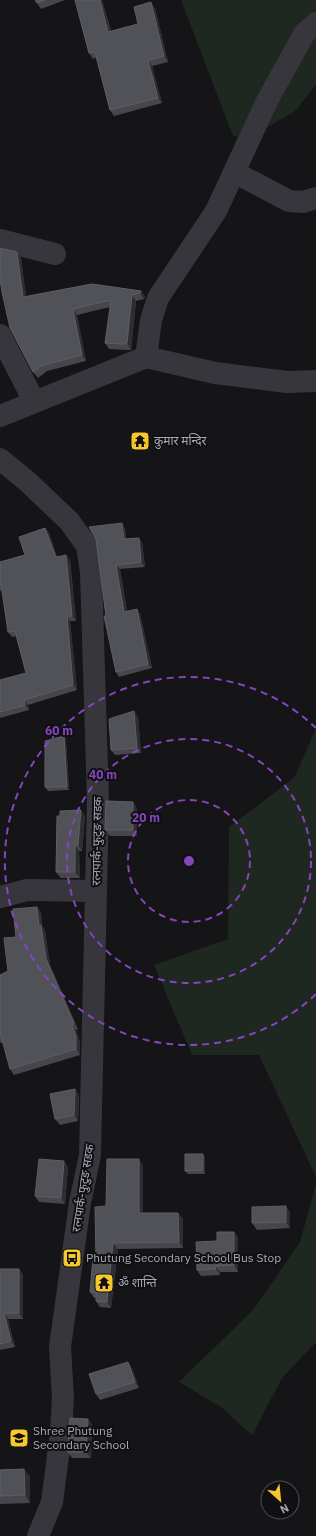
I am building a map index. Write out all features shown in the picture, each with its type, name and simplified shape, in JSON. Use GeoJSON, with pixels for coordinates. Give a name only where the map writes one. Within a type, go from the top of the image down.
{"type":"FeatureCollection","features":[{"type":"Feature","properties":{"kind":"street"},"geometry":{"type":"LineString","coordinates":[[146,357],[151,320],[158,298],[216,211],[267,101],[304,34],[316,23]]}},
{"type":"Feature","properties":{"kind":"street"},"geometry":{"type":"LineString","coordinates":[[234,172],[290,201],[303,202],[316,198]]}},
{"type":"Feature","properties":{"kind":"street"},"geometry":{"type":"LineString","coordinates":[[0,240],[56,254]]}},
{"type":"Feature","properties":{"kind":"street"},"geometry":{"type":"LineString","coordinates":[[0,335],[34,401]]}},
{"type":"Feature","properties":{"kind":"street"},"geometry":{"type":"LineString","coordinates":[[0,416],[146,357],[215,373],[287,382],[316,381]]}},
{"type":"Feature","properties":{"kind":"street","name":"रत्नपार्क-फुटुङ सडक"},"geometry":{"type":"LineString","coordinates":[[0,460],[28,482],[69,521],[87,546],[91,572],[98,768],[90,1155],[80,1203],[60,1347],[63,1398],[61,1433],[52,1502],[38,1536]]}},
{"type":"Feature","properties":{"kind":"street"},"geometry":{"type":"LineString","coordinates":[[0,897],[27,890],[96,892]]}},
{"type":"Feature","properties":{"kind":"shaded area"},"geometry":{"type":"Polygon","coordinates":[[[181,0],[316,0],[316,85],[295,111],[250,138],[233,136],[181,0]]]}},
{"type":"Feature","properties":{"kind":"shaded area"},"geometry":{"type":"Polygon","coordinates":[[[316,729],[316,1177],[259,1055],[192,1055],[154,965],[228,939],[229,827],[294,778],[316,729]]]}},
{"type":"Feature","properties":{"kind":"shaded area"},"geometry":{"type":"Polygon","coordinates":[[[316,1184],[316,1342],[282,1378],[252,1435],[221,1407],[179,1382],[254,1309],[300,1242],[316,1184]]]}},
{"type":"Feature","properties":{"kind":"building"},"geometry":{"type":"Polygon","coordinates":[[[35,0],[45,0],[37,3],[35,0]]]}},
{"type":"Feature","properties":{"kind":"building"},"geometry":{"type":"Polygon","coordinates":[[[75,0],[100,0],[108,32],[138,24],[134,7],[151,2],[164,56],[148,60],[158,98],[110,110],[95,52],[89,53],[75,0]]]}},
{"type":"Feature","properties":{"kind":"building"},"geometry":{"type":"Polygon","coordinates":[[[0,248],[17,252],[23,297],[92,284],[141,291],[140,293],[132,295],[127,343],[105,343],[111,300],[73,309],[82,355],[43,365],[33,372],[10,328],[0,279],[0,248]]]}},
{"type":"Feature","properties":{"kind":"building"},"geometry":{"type":"Polygon","coordinates":[[[122,523],[124,539],[139,538],[141,562],[116,565],[124,612],[137,609],[148,664],[116,672],[104,616],[106,616],[96,539],[89,527],[122,523]]]}},
{"type":"Feature","properties":{"kind":"building"},"geometry":{"type":"Polygon","coordinates":[[[45,528],[55,555],[57,557],[66,555],[72,616],[67,616],[73,685],[24,700],[25,705],[0,712],[0,680],[26,673],[15,631],[8,632],[1,584],[0,585],[0,562],[25,555],[19,537],[45,528]]]}},
{"type":"Feature","properties":{"kind":"building"},"geometry":{"type":"Polygon","coordinates":[[[134,711],[137,748],[111,750],[109,719],[134,711]]]}},
{"type":"Feature","properties":{"kind":"building"},"geometry":{"type":"Polygon","coordinates":[[[64,736],[67,787],[45,787],[45,741],[64,736]]]}},
{"type":"Feature","properties":{"kind":"building"},"geometry":{"type":"Polygon","coordinates":[[[106,801],[133,802],[133,830],[105,830],[106,801]]]}},
{"type":"Feature","properties":{"kind":"building"},"geometry":{"type":"Polygon","coordinates":[[[81,810],[78,845],[75,845],[75,872],[56,872],[57,816],[60,816],[60,811],[81,810]]]}},
{"type":"Feature","properties":{"kind":"building"},"geometry":{"type":"Polygon","coordinates":[[[37,907],[46,959],[74,1023],[72,1024],[76,1037],[76,1049],[10,1069],[0,1036],[0,975],[8,971],[4,938],[16,937],[13,909],[37,907]]]}},
{"type":"Feature","properties":{"kind":"building"},"geometry":{"type":"Polygon","coordinates":[[[75,1089],[74,1115],[55,1119],[50,1094],[75,1089]]]}},
{"type":"Feature","properties":{"kind":"building"},"geometry":{"type":"Polygon","coordinates":[[[185,1154],[203,1154],[203,1170],[185,1171],[185,1154]]]}},
{"type":"Feature","properties":{"kind":"building"},"geometry":{"type":"Polygon","coordinates":[[[39,1159],[64,1161],[61,1198],[35,1196],[39,1159]]]}},
{"type":"Feature","properties":{"kind":"building"},"geometry":{"type":"Polygon","coordinates":[[[107,1159],[139,1159],[139,1213],[178,1213],[179,1242],[113,1243],[107,1302],[96,1301],[96,1293],[90,1292],[93,1258],[96,1259],[95,1207],[106,1206],[107,1159]]]}},
{"type":"Feature","properties":{"kind":"building"},"geometry":{"type":"Polygon","coordinates":[[[286,1206],[286,1222],[252,1223],[252,1207],[286,1206]]]}},
{"type":"Feature","properties":{"kind":"building"},"geometry":{"type":"Polygon","coordinates":[[[217,1232],[234,1232],[234,1265],[215,1266],[216,1269],[197,1270],[196,1242],[217,1241],[217,1232]]]}},
{"type":"Feature","properties":{"kind":"building"},"geometry":{"type":"Polygon","coordinates":[[[0,1269],[19,1269],[19,1313],[4,1313],[11,1341],[0,1344],[0,1269]]]}},
{"type":"Feature","properties":{"kind":"building"},"geometry":{"type":"Polygon","coordinates":[[[128,1362],[135,1382],[96,1394],[89,1374],[128,1362]]]}},
{"type":"Feature","properties":{"kind":"building"},"geometry":{"type":"Polygon","coordinates":[[[70,1418],[88,1419],[86,1452],[68,1452],[70,1418]]]}},
{"type":"Feature","properties":{"kind":"building"},"geometry":{"type":"Polygon","coordinates":[[[24,1469],[25,1495],[0,1496],[0,1470],[24,1469]]]}},
{"type":"Feature","properties":{"kind":"place","name":"कुमार मन्दिर"},"geometry":{"type":"Point","coordinates":[140,441]}},
{"type":"Feature","properties":{"kind":"place","name":"Phutung Secondary School Bus Stop"},"geometry":{"type":"Point","coordinates":[72,1258]}},
{"type":"Feature","properties":{"kind":"place","name":"ॐ शान्ति"},"geometry":{"type":"Point","coordinates":[104,1283]}},
{"type":"Feature","properties":{"kind":"place","name":"Shree Phutung Secondary School"},"geometry":{"type":"Point","coordinates":[19,1438]}}]}
